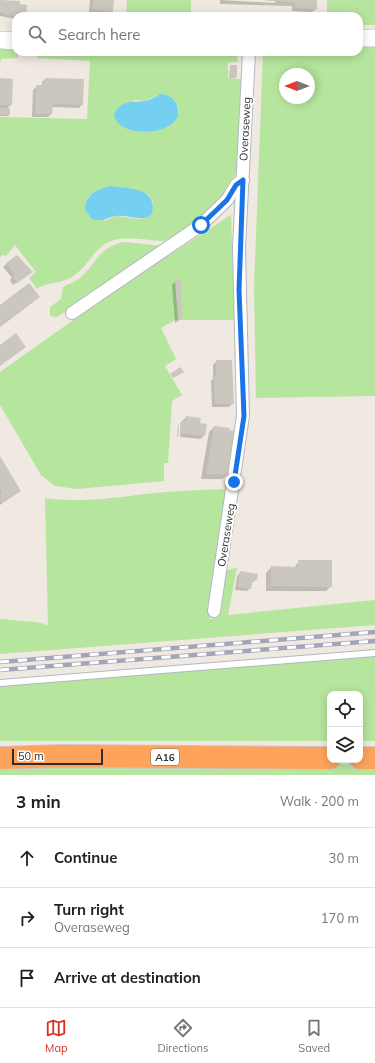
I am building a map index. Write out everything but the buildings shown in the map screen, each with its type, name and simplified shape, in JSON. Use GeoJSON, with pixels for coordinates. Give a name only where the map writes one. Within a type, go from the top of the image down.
{"type":"FeatureCollection","features":[{"type":"Feature","properties":{"kind":"highway","name":"A16"},"geometry":{"type":"LineString","coordinates":[[0,758],[62,756],[327,758]]}},
{"type":"Feature","properties":{"kind":"highway"},"geometry":{"type":"LineString","coordinates":[[363,758],[375,758]]}},
{"type":"Feature","properties":{"kind":"street"},"geometry":{"type":"LineString","coordinates":[[363,38],[375,38]]}},
{"type":"Feature","properties":{"kind":"street"},"geometry":{"type":"LineString","coordinates":[[0,40],[12,41]]}},
{"type":"Feature","properties":{"kind":"street","name":"Overaseweg"},"geometry":{"type":"LineString","coordinates":[[214,611],[244,416],[239,290],[249,56]]}},
{"type":"Feature","properties":{"kind":"street"},"geometry":{"type":"LineString","coordinates":[[72,313],[201,225],[227,200],[236,185],[243,180]]}},
{"type":"Feature","properties":{"kind":"lane"},"geometry":{"type":"LineString","coordinates":[[0,683],[375,653]]}},
{"type":"Feature","properties":{"kind":"green space"},"geometry":{"type":"Polygon","coordinates":[[[127,0],[191,0],[191,12],[126,12],[127,0]]]}},
{"type":"Feature","properties":{"kind":"green space"},"geometry":{"type":"Polygon","coordinates":[[[327,0],[375,0],[375,25],[363,25],[363,12],[327,12],[327,0]]]}},
{"type":"Feature","properties":{"kind":"green space"},"geometry":{"type":"Polygon","coordinates":[[[363,46],[375,46],[375,396],[256,398],[254,287],[263,56],[363,56],[363,46]]]}},
{"type":"Feature","properties":{"kind":"green space"},"geometry":{"type":"Polygon","coordinates":[[[0,49],[12,49],[12,56],[18,56],[18,58],[1,59],[0,64],[0,49]]]}},
{"type":"Feature","properties":{"kind":"green space"},"geometry":{"type":"Polygon","coordinates":[[[37,56],[237,56],[238,62],[228,63],[228,78],[241,79],[237,173],[214,208],[190,228],[175,237],[163,241],[124,238],[111,241],[96,251],[81,270],[72,277],[42,286],[37,289],[29,278],[36,272],[15,245],[6,256],[2,255],[0,257],[0,117],[87,119],[90,61],[37,58],[37,56]],[[160,94],[145,101],[134,100],[124,127],[135,131],[168,127],[178,116],[179,111],[175,100],[160,94]],[[102,188],[87,198],[104,221],[116,216],[141,219],[153,202],[148,194],[102,188]]]}},
{"type":"Feature","properties":{"kind":"green space"},"geometry":{"type":"Polygon","coordinates":[[[231,215],[235,320],[175,320],[161,328],[176,359],[165,366],[182,395],[172,401],[168,463],[164,463],[164,481],[77,489],[55,486],[41,475],[0,405],[0,372],[120,287],[231,215]]]}},
{"type":"Feature","properties":{"kind":"green space"},"geometry":{"type":"Polygon","coordinates":[[[125,242],[162,246],[57,317],[50,316],[50,307],[61,299],[63,287],[83,275],[108,248],[125,242]]]}},
{"type":"Feature","properties":{"kind":"green space"},"geometry":{"type":"Polygon","coordinates":[[[228,489],[210,619],[216,618],[224,575],[227,570],[237,568],[228,615],[375,600],[375,625],[0,654],[0,619],[36,622],[48,625],[45,498],[70,500],[96,499],[167,492],[228,489]]]}},
{"type":"Feature","properties":{"kind":"green space"},"geometry":{"type":"Polygon","coordinates":[[[375,656],[375,741],[363,741],[363,691],[327,691],[327,741],[0,741],[0,686],[375,656]]]}},
{"type":"Feature","properties":{"kind":"green space"},"geometry":{"type":"Polygon","coordinates":[[[375,764],[375,775],[0,775],[0,765],[375,764]]]}},
{"type":"Feature","properties":{"kind":"water"},"geometry":{"type":"Polygon","coordinates":[[[160,94],[164,94],[174,100],[178,108],[178,116],[169,126],[161,130],[145,132],[128,129],[121,126],[116,121],[114,114],[120,106],[128,103],[147,101],[160,94]]]}},
{"type":"Feature","properties":{"kind":"water"},"geometry":{"type":"Polygon","coordinates":[[[110,186],[134,189],[147,194],[153,205],[152,214],[144,218],[116,216],[102,220],[92,219],[85,210],[87,200],[96,191],[110,186]]]}},
{"type":"Feature","properties":{"kind":"railway"},"geometry":{"type":"LineString","coordinates":[[0,662],[375,632]]}},
{"type":"Feature","properties":{"kind":"railway"},"geometry":{"type":"LineString","coordinates":[[0,670],[375,641]]}},
{"type":"Feature","properties":{"kind":"route"},"geometry":{"type":"LineString","coordinates":[[201,225],[227,200],[236,185],[243,180],[239,248],[239,290],[244,416],[234,482]]}}]}
